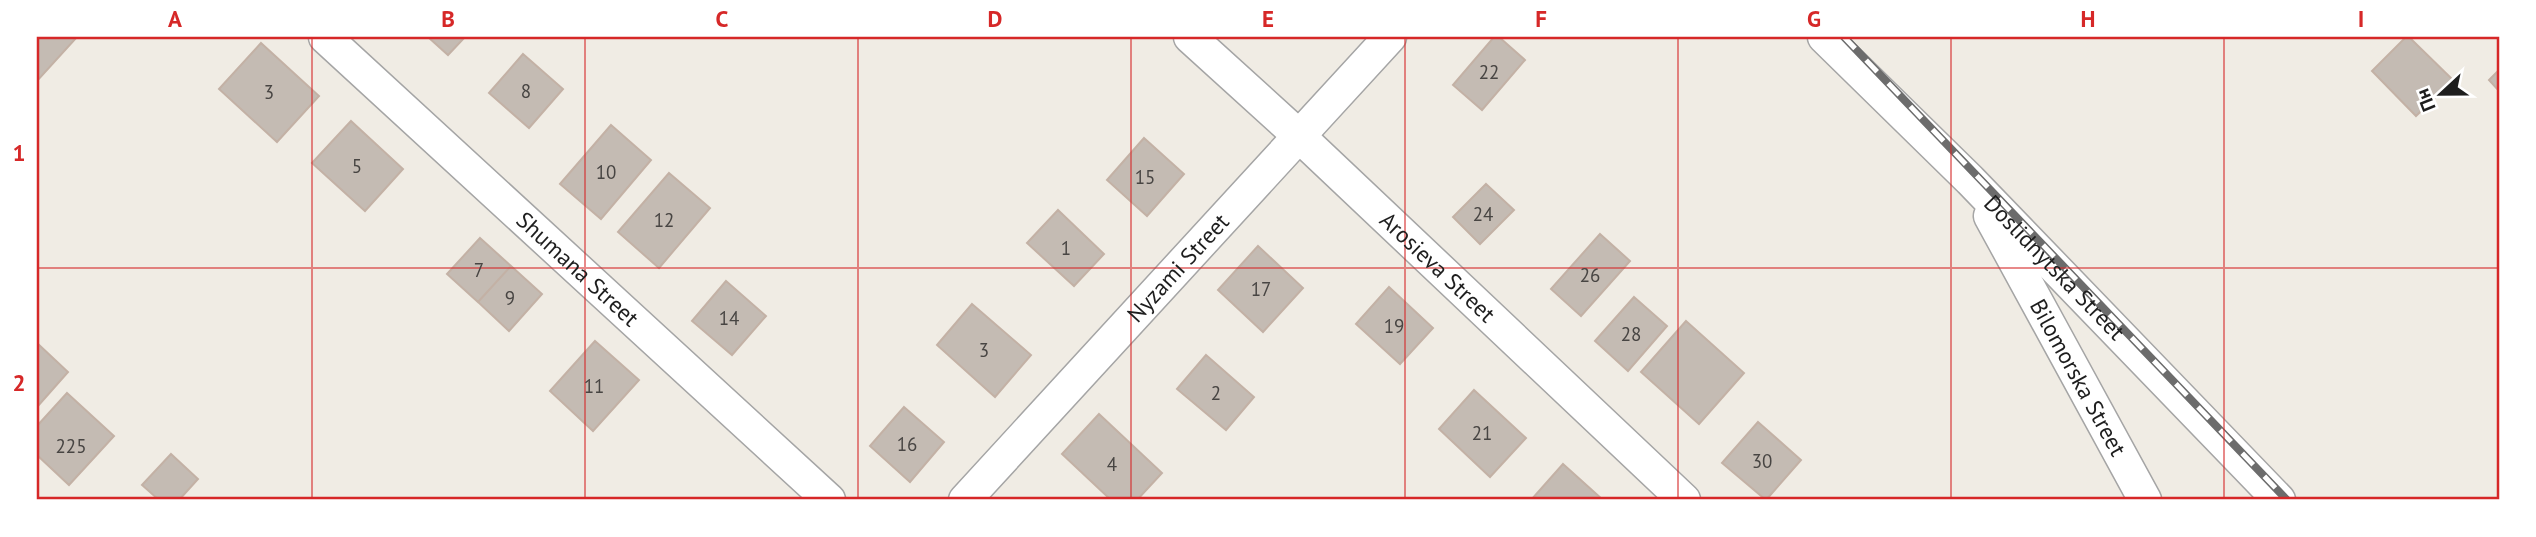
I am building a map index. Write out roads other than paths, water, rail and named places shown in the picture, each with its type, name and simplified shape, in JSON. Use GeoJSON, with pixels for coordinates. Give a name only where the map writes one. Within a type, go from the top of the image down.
{"type":"FeatureCollection","features":[{"type":"Feature","properties":{"kind":"street","name":"Shumana Street"},"geometry":{"type":"LineString","coordinates":[[325,37],[829,500]]}},
{"type":"Feature","properties":{"kind":"street","name":"Arosieva Street"},"geometry":{"type":"LineString","coordinates":[[1190,37],[1299,136],[1684,500]]}},
{"type":"Feature","properties":{"kind":"street","name":"Nyzami Street"},"geometry":{"type":"LineString","coordinates":[[965,500],[1390,37]]}},
{"type":"Feature","properties":{"kind":"street","name":"Doslidnytska Street"},"geometry":{"type":"LineString","coordinates":[[1824,37],[1970,180],[2279,500]]}},
{"type":"Feature","properties":{"kind":"street","name":"Bilomorska Street"},"geometry":{"type":"LineString","coordinates":[[1970,180],[2145,500]]}},
{"type":"Feature","properties":{"kind":"railway"},"geometry":{"type":"LineString","coordinates":[[1844,37],[2287,500]]}}]}
